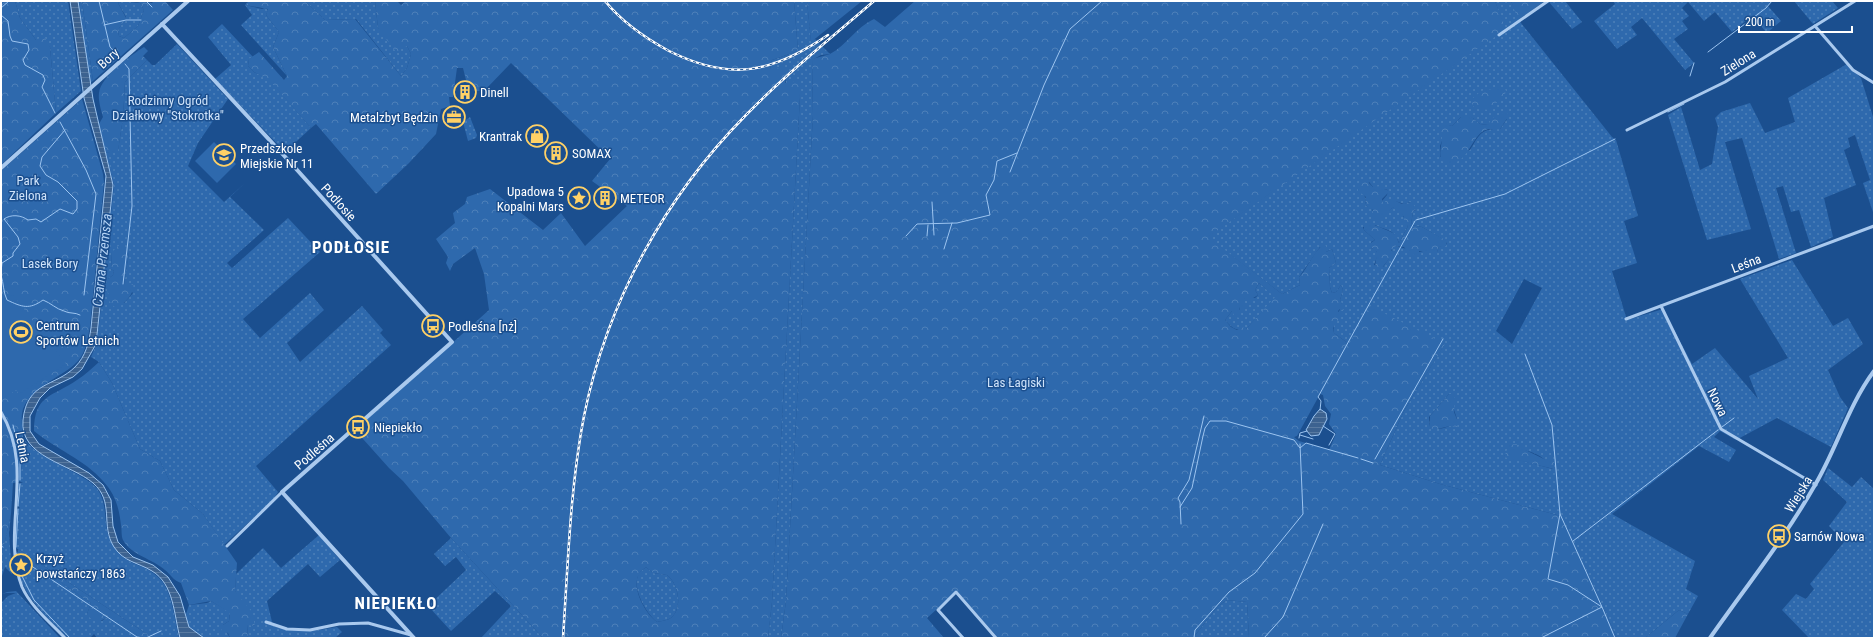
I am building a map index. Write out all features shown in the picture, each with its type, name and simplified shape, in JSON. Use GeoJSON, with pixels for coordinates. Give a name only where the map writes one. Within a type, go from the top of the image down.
{"type":"FeatureCollection","features":[{"type":"Feature","properties":{"kind":"street","name":"Bory"},"geometry":{"type":"LineString","coordinates":[[1,168],[188,1]]}},
{"type":"Feature","properties":{"kind":"street"},"geometry":{"type":"LineString","coordinates":[[1499,35],[1548,1]]}},
{"type":"Feature","properties":{"kind":"street","name":"Zielona"},"geometry":{"type":"LineString","coordinates":[[1627,130],[1725,82],[1855,1]]}},
{"type":"Feature","properties":{"kind":"street","name":"Podłosie"},"geometry":{"type":"LineString","coordinates":[[162,24],[289,161],[452,342]]}},
{"type":"Feature","properties":{"kind":"street"},"geometry":{"type":"LineString","coordinates":[[1815,26],[1853,70],[1874,83]]}},
{"type":"Feature","properties":{"kind":"street","name":"Leśna"},"geometry":{"type":"LineString","coordinates":[[1626,319],[1874,226]]}},
{"type":"Feature","properties":{"kind":"street","name":"Nowa"},"geometry":{"type":"LineString","coordinates":[[1661,306],[1721,429],[1816,485]]}},
{"type":"Feature","properties":{"kind":"street","name":"Podleśna"},"geometry":{"type":"LineString","coordinates":[[227,546],[282,492],[452,342]]}},
{"type":"Feature","properties":{"kind":"street","name":"Wiejska"},"geometry":{"type":"LineString","coordinates":[[1710,638],[1796,516],[1816,485],[1828,463],[1854,402],[1874,372]]}},
{"type":"Feature","properties":{"kind":"street","name":"Letnia"},"geometry":{"type":"LineString","coordinates":[[1,412],[12,434],[17,456],[13,542],[17,573],[31,602],[65,638]]}},
{"type":"Feature","properties":{"kind":"street"},"geometry":{"type":"LineString","coordinates":[[282,492],[413,637]]}},
{"type":"Feature","properties":{"kind":"street"},"geometry":{"type":"LineString","coordinates":[[962,638],[938,610],[956,592],[996,638]]}},
{"type":"Feature","properties":{"kind":"street"},"geometry":{"type":"LineString","coordinates":[[266,622],[287,629],[310,630],[339,624],[368,622],[413,637]]}},
{"type":"Feature","properties":{"kind":"green space"},"geometry":{"type":"Polygon","coordinates":[[[1,1],[15,1],[20,18],[36,40],[44,36],[50,47],[56,113],[1,165],[1,1]]]}},
{"type":"Feature","properties":{"kind":"green space"},"geometry":{"type":"Polygon","coordinates":[[[15,1],[68,1],[81,91],[56,113],[50,47],[36,40],[20,18],[15,1]]]}},
{"type":"Feature","properties":{"kind":"green space"},"geometry":{"type":"Polygon","coordinates":[[[79,1],[82,1],[93,81],[90,83],[79,1]]]}},
{"type":"Feature","properties":{"kind":"green space"},"geometry":{"type":"Polygon","coordinates":[[[82,1],[119,1],[118,3],[126,18],[118,30],[119,36],[124,38],[138,26],[144,10],[140,3],[135,1],[152,3],[154,1],[165,1],[173,10],[93,81],[82,1]]]}},
{"type":"Feature","properties":{"kind":"green space"},"geometry":{"type":"Polygon","coordinates":[[[119,1],[140,3],[144,10],[138,26],[124,38],[119,36],[118,30],[126,17],[118,3],[119,1]]]}},
{"type":"Feature","properties":{"kind":"green space"},"geometry":{"type":"Polygon","coordinates":[[[249,1],[305,1],[325,20],[355,19],[401,76],[407,68],[411,54],[407,46],[396,52],[378,28],[375,1],[397,1],[401,5],[406,1],[794,1],[798,51],[772,60],[770,69],[787,68],[789,70],[785,75],[785,83],[799,80],[800,97],[772,602],[768,638],[543,638],[451,538],[403,481],[389,468],[355,430],[489,310],[484,274],[475,248],[453,264],[450,271],[446,263],[448,257],[436,239],[455,223],[453,213],[465,204],[467,197],[490,189],[543,230],[561,213],[585,246],[627,206],[592,181],[610,159],[511,63],[484,91],[474,91],[472,88],[468,88],[463,68],[457,68],[453,97],[449,97],[450,106],[441,109],[436,134],[409,163],[376,194],[316,124],[311,128],[269,80],[254,72],[248,66],[249,59],[259,52],[284,80],[287,76],[273,47],[279,32],[266,15],[268,9],[245,5],[249,1]],[[646,567],[642,570],[637,580],[637,586],[640,600],[648,613],[657,622],[672,617],[677,607],[678,595],[674,584],[667,575],[653,573],[646,567]]]}},
{"type":"Feature","properties":{"kind":"green space"},"geometry":{"type":"Polygon","coordinates":[[[305,1],[375,1],[378,28],[407,46],[411,54],[407,68],[401,76],[356,19],[325,20],[305,1]]]}},
{"type":"Feature","properties":{"kind":"green space"},"geometry":{"type":"Polygon","coordinates":[[[794,1],[807,1],[811,41],[815,39],[830,54],[821,55],[812,60],[813,115],[786,601],[781,638],[768,638],[772,602],[800,97],[795,82],[786,84],[785,75],[779,69],[770,69],[772,60],[798,51],[794,1]]]}},
{"type":"Feature","properties":{"kind":"green space"},"geometry":{"type":"Polygon","coordinates":[[[807,1],[862,1],[811,42],[807,1]]]}},
{"type":"Feature","properties":{"kind":"green space","name":"Las Łagiski"},"geometry":{"type":"Polygon","coordinates":[[[915,1],[1495,1],[1506,29],[1208,237],[1282,294],[1300,285],[1299,277],[1316,252],[1324,244],[1326,246],[1326,252],[1332,249],[1336,263],[1329,268],[1330,287],[1332,293],[1336,292],[1341,285],[1343,290],[1340,300],[1344,308],[1343,311],[1340,309],[1338,311],[1341,315],[1333,328],[1334,333],[1349,344],[1370,306],[1445,344],[1404,411],[1380,465],[1440,484],[1561,516],[1617,638],[1249,638],[1247,602],[1227,600],[1218,606],[1193,638],[998,638],[957,591],[927,618],[944,638],[781,638],[786,601],[813,115],[812,59],[828,55],[836,51],[862,27],[874,19],[885,27],[915,1]],[[1259,283],[1255,290],[1258,295],[1250,300],[1245,298],[1244,307],[1239,307],[1241,315],[1240,318],[1235,317],[1232,311],[1225,320],[1231,327],[1237,330],[1242,327],[1246,329],[1275,297],[1259,283]],[[1320,394],[1297,436],[1294,437],[1299,441],[1329,450],[1336,434],[1329,424],[1331,414],[1325,406],[1323,395],[1320,394]]]}},
{"type":"Feature","properties":{"kind":"green space"},"geometry":{"type":"Polygon","coordinates":[[[1495,1],[1511,1],[1521,23],[1612,137],[1616,140],[1638,216],[1624,221],[1637,263],[1612,271],[1627,320],[1663,309],[1692,364],[1715,348],[1758,399],[1749,376],[1788,358],[1740,279],[1792,260],[1833,326],[1848,318],[1863,344],[1828,370],[1840,397],[1848,408],[1831,447],[1777,418],[1736,440],[1720,431],[1714,437],[1736,450],[1729,462],[1699,446],[1612,514],[1695,561],[1686,589],[1698,596],[1688,614],[1679,610],[1645,638],[1617,638],[1561,516],[1440,484],[1380,465],[1404,411],[1444,345],[1349,344],[1334,333],[1337,315],[1342,305],[1340,300],[1343,290],[1341,285],[1336,292],[1332,293],[1330,287],[1329,268],[1336,263],[1332,249],[1326,252],[1320,247],[1299,277],[1300,285],[1282,294],[1207,237],[1505,29],[1495,1]],[[1461,117],[1452,126],[1448,125],[1440,146],[1440,157],[1470,150],[1478,136],[1485,131],[1500,129],[1507,119],[1488,125],[1480,124],[1473,118],[1461,117]],[[1369,182],[1364,195],[1366,199],[1366,206],[1371,207],[1373,212],[1387,212],[1397,206],[1401,210],[1408,226],[1399,243],[1394,234],[1389,231],[1375,225],[1363,227],[1364,230],[1375,240],[1371,242],[1372,249],[1375,249],[1378,254],[1374,265],[1383,267],[1393,253],[1391,248],[1396,246],[1418,252],[1437,252],[1439,247],[1447,244],[1446,241],[1422,227],[1411,225],[1413,211],[1416,210],[1410,202],[1404,204],[1395,201],[1383,203],[1382,201],[1387,195],[1388,190],[1373,187],[1369,182]],[[1524,279],[1496,331],[1512,344],[1542,288],[1524,279]],[[1449,394],[1429,417],[1430,427],[1437,429],[1445,428],[1457,419],[1449,394]],[[1522,450],[1504,456],[1553,469],[1540,456],[1532,452],[1522,450]]]}},
{"type":"Feature","properties":{"kind":"green space"},"geometry":{"type":"Polygon","coordinates":[[[1511,1],[1545,1],[1518,20],[1511,1]]]}},
{"type":"Feature","properties":{"kind":"green space"},"geometry":{"type":"Polygon","coordinates":[[[1565,1],[1582,22],[1572,29],[1549,2],[1565,1]]]}},
{"type":"Feature","properties":{"kind":"green space"},"geometry":{"type":"Polygon","coordinates":[[[1613,1],[1768,1],[1770,3],[1768,6],[1781,21],[1767,33],[1752,16],[1732,32],[1715,12],[1704,21],[1688,2],[1682,8],[1689,16],[1682,21],[1688,29],[1674,39],[1694,63],[1685,70],[1642,18],[1631,27],[1637,35],[1617,49],[1594,21],[1615,4],[1613,1]]]}},
{"type":"Feature","properties":{"kind":"green space"},"geometry":{"type":"Polygon","coordinates":[[[1794,1],[1832,1],[1838,8],[1813,24],[1794,1]]]}},
{"type":"Feature","properties":{"kind":"green space"},"geometry":{"type":"Polygon","coordinates":[[[245,5],[262,9],[265,8],[268,10],[266,15],[279,32],[273,47],[287,76],[241,25],[252,15],[245,5]]]}},
{"type":"Feature","properties":{"kind":"green space"},"geometry":{"type":"Polygon","coordinates":[[[222,24],[253,57],[249,59],[248,66],[254,72],[269,79],[311,128],[285,152],[215,79],[231,65],[208,37],[222,24]]]}},
{"type":"Feature","properties":{"kind":"green space","name":"Rodzinny Ogród Działkowy \"Stokrotka\""},"geometry":{"type":"Polygon","coordinates":[[[177,44],[228,99],[198,143],[188,166],[224,202],[245,183],[230,197],[264,230],[227,263],[232,268],[288,218],[320,252],[243,319],[260,338],[310,293],[324,310],[287,343],[300,362],[362,306],[383,330],[380,333],[391,345],[256,466],[278,492],[273,500],[224,545],[203,514],[174,490],[160,461],[140,449],[112,383],[99,362],[91,357],[97,343],[114,185],[106,153],[118,150],[123,118],[125,82],[147,60],[152,65],[155,65],[177,44]],[[112,252],[111,269],[114,271],[113,275],[108,279],[108,295],[124,303],[133,293],[124,285],[129,252],[112,252]]]}},
{"type":"Feature","properties":{"kind":"green space"},"geometry":{"type":"Polygon","coordinates":[[[144,47],[148,51],[143,56],[147,60],[125,82],[123,118],[118,151],[106,153],[99,124],[103,117],[99,99],[101,87],[110,73],[144,47]]]}},
{"type":"Feature","properties":{"kind":"green space"},"geometry":{"type":"Polygon","coordinates":[[[1847,64],[1861,78],[1874,120],[1874,215],[1863,183],[1870,180],[1855,135],[1848,138],[1850,147],[1844,150],[1856,185],[1824,198],[1833,237],[1811,247],[1799,210],[1791,212],[1783,186],[1776,188],[1796,253],[1779,259],[1742,138],[1725,142],[1751,229],[1707,240],[1668,115],[1681,107],[1700,170],[1712,164],[1718,127],[1715,118],[1721,112],[1750,103],[1765,133],[1795,122],[1788,98],[1847,64]]]}},
{"type":"Feature","properties":{"kind":"green space"},"geometry":{"type":"Polygon","coordinates":[[[1504,87],[1506,91],[1504,97],[1496,103],[1491,110],[1477,109],[1473,106],[1471,100],[1481,91],[1504,87]]]}},
{"type":"Feature","properties":{"kind":"green space"},"geometry":{"type":"Polygon","coordinates":[[[82,99],[104,182],[90,326],[85,349],[78,361],[64,373],[33,393],[23,409],[23,450],[21,471],[19,482],[13,483],[11,514],[4,546],[1,548],[1,171],[82,99]]]}},
{"type":"Feature","properties":{"kind":"green space"},"geometry":{"type":"Polygon","coordinates":[[[1507,113],[1508,117],[1500,129],[1489,129],[1482,132],[1461,159],[1450,163],[1442,161],[1440,152],[1442,137],[1439,131],[1442,125],[1446,124],[1452,126],[1461,117],[1467,116],[1473,118],[1480,124],[1488,125],[1492,118],[1507,113]]]}},
{"type":"Feature","properties":{"kind":"green space"},"geometry":{"type":"Polygon","coordinates":[[[470,117],[477,135],[476,138],[468,141],[463,122],[470,117]]]}},
{"type":"Feature","properties":{"kind":"green space"},"geometry":{"type":"Polygon","coordinates":[[[214,142],[236,164],[217,183],[195,161],[214,142]]]}},
{"type":"Feature","properties":{"kind":"green space"},"geometry":{"type":"Polygon","coordinates":[[[1364,180],[1373,187],[1382,186],[1384,189],[1390,191],[1382,199],[1383,203],[1392,199],[1402,204],[1411,202],[1417,209],[1413,211],[1411,225],[1422,227],[1447,241],[1446,246],[1439,247],[1437,252],[1427,253],[1419,251],[1419,255],[1417,257],[1407,251],[1404,247],[1396,246],[1391,250],[1397,255],[1395,260],[1389,259],[1381,269],[1375,267],[1377,252],[1368,245],[1375,240],[1364,230],[1364,226],[1371,224],[1393,233],[1397,236],[1399,243],[1408,226],[1404,223],[1404,217],[1397,207],[1392,208],[1378,223],[1373,220],[1371,215],[1373,210],[1365,205],[1366,197],[1358,191],[1358,188],[1364,180]]]}},
{"type":"Feature","properties":{"kind":"green space"},"geometry":{"type":"Polygon","coordinates":[[[118,246],[128,248],[129,252],[124,285],[133,284],[133,288],[129,298],[118,308],[109,300],[108,279],[113,275],[114,271],[111,269],[112,252],[118,246]]]}},
{"type":"Feature","properties":{"kind":"green space"},"geometry":{"type":"Polygon","coordinates":[[[1259,283],[1276,297],[1246,329],[1239,330],[1234,328],[1225,320],[1232,311],[1240,310],[1239,307],[1245,298],[1255,298],[1258,295],[1255,290],[1259,283]]]}},
{"type":"Feature","properties":{"kind":"green space","name":"Centrum Sportów Letnich"},"geometry":{"type":"Polygon","coordinates":[[[13,295],[66,364],[19,394],[16,390],[1,400],[1,300],[13,295]]]}},
{"type":"Feature","properties":{"kind":"green space"},"geometry":{"type":"Polygon","coordinates":[[[99,362],[112,383],[140,449],[160,461],[174,490],[203,514],[237,563],[235,591],[252,612],[255,626],[247,625],[248,638],[230,638],[228,633],[221,631],[223,625],[229,621],[230,613],[211,601],[189,605],[181,583],[174,579],[160,566],[131,549],[122,538],[118,507],[107,486],[88,467],[34,431],[37,410],[41,403],[46,398],[86,374],[99,362]]]}},
{"type":"Feature","properties":{"kind":"green space"},"geometry":{"type":"Polygon","coordinates":[[[1449,394],[1452,394],[1455,398],[1454,412],[1458,422],[1457,427],[1450,426],[1433,430],[1430,427],[1430,416],[1449,394]]]}},
{"type":"Feature","properties":{"kind":"green space"},"geometry":{"type":"Polygon","coordinates":[[[23,438],[30,446],[46,458],[83,477],[97,489],[103,503],[106,527],[111,542],[122,556],[153,573],[163,583],[170,598],[179,638],[153,638],[15,548],[17,510],[20,508],[17,505],[18,483],[23,483],[19,481],[23,461],[23,438]]]}},
{"type":"Feature","properties":{"kind":"green space"},"geometry":{"type":"Polygon","coordinates":[[[1516,444],[1546,460],[1550,458],[1554,462],[1554,469],[1504,457],[1509,445],[1516,444]]]}},
{"type":"Feature","properties":{"kind":"green space"},"geometry":{"type":"Polygon","coordinates":[[[1828,468],[1852,487],[1861,477],[1874,489],[1874,638],[1809,638],[1782,610],[1796,594],[1806,599],[1814,589],[1810,584],[1844,542],[1829,526],[1847,502],[1823,480],[1828,468]]]}},
{"type":"Feature","properties":{"kind":"green space"},"geometry":{"type":"Polygon","coordinates":[[[11,514],[9,533],[12,574],[5,567],[1,579],[1,548],[4,545],[11,514]]]}},
{"type":"Feature","properties":{"kind":"green space"},"geometry":{"type":"Polygon","coordinates":[[[319,535],[340,560],[320,577],[308,564],[267,601],[273,626],[297,631],[313,631],[337,627],[342,632],[335,638],[248,638],[247,624],[255,626],[235,591],[236,574],[263,548],[281,568],[319,535]]]}},
{"type":"Feature","properties":{"kind":"green space"},"geometry":{"type":"Polygon","coordinates":[[[451,538],[543,638],[481,638],[511,606],[495,591],[451,631],[428,606],[466,570],[456,557],[445,566],[434,554],[451,538]]]}},
{"type":"Feature","properties":{"kind":"green space"},"geometry":{"type":"Polygon","coordinates":[[[18,549],[153,638],[142,638],[108,617],[98,622],[90,618],[87,614],[91,603],[18,553],[18,549]]]}},
{"type":"Feature","properties":{"kind":"green space"},"geometry":{"type":"Polygon","coordinates":[[[16,551],[91,603],[87,614],[102,621],[108,616],[142,638],[97,638],[94,634],[90,638],[68,638],[42,612],[26,591],[22,583],[18,566],[22,565],[18,565],[16,551]]]}},
{"type":"Feature","properties":{"kind":"green space"},"geometry":{"type":"Polygon","coordinates":[[[646,567],[653,573],[667,575],[674,584],[678,595],[678,601],[675,613],[669,619],[657,622],[648,613],[641,600],[638,593],[637,579],[640,572],[646,567]]]}},
{"type":"Feature","properties":{"kind":"green space"},"geometry":{"type":"Polygon","coordinates":[[[16,591],[60,638],[1,638],[1,603],[8,596],[16,593],[2,594],[7,592],[16,591]]]}},
{"type":"Feature","properties":{"kind":"green space"},"geometry":{"type":"Polygon","coordinates":[[[1227,600],[1247,602],[1249,638],[1193,638],[1218,606],[1227,600]]]}},
{"type":"Feature","properties":{"kind":"green space"},"geometry":{"type":"Polygon","coordinates":[[[211,601],[230,612],[229,621],[223,625],[230,638],[204,638],[189,627],[186,614],[189,605],[207,603],[211,601]]]}},
{"type":"Feature","properties":{"kind":"green space"},"geometry":{"type":"Polygon","coordinates":[[[1679,610],[1688,614],[1675,638],[1645,638],[1679,610]]]}},
{"type":"Feature","properties":{"kind":"water","name":"Czarna Przemsza"},"geometry":{"type":"Polygon","coordinates":[[[70,1],[78,1],[93,99],[113,185],[96,344],[82,369],[73,377],[50,388],[40,398],[30,416],[30,431],[39,444],[89,473],[103,485],[111,500],[113,526],[118,542],[133,557],[153,565],[168,577],[180,596],[189,627],[204,638],[180,638],[172,601],[165,584],[152,571],[126,559],[114,547],[108,530],[106,506],[100,490],[84,476],[48,458],[38,451],[29,443],[24,433],[23,420],[30,398],[43,386],[67,373],[79,363],[86,349],[91,328],[106,176],[84,98],[70,1]]]}},
{"type":"Feature","properties":{"kind":"water"},"geometry":{"type":"Polygon","coordinates":[[[1320,409],[1326,413],[1327,419],[1319,435],[1311,436],[1306,430],[1320,409]]]}},
{"type":"Feature","properties":{"kind":"waterway"},"geometry":{"type":"LineString","coordinates":[[1,8],[9,1]]}},
{"type":"Feature","properties":{"kind":"waterway"},"geometry":{"type":"LineString","coordinates":[[99,1],[110,47],[120,58]]}},
{"type":"Feature","properties":{"kind":"waterway"},"geometry":{"type":"LineString","coordinates":[[146,1],[152,7]]}},
{"type":"Feature","properties":{"kind":"waterway"},"geometry":{"type":"LineString","coordinates":[[1010,172],[1044,85],[1070,29],[1102,1]]}},
{"type":"Feature","properties":{"kind":"waterway"},"geometry":{"type":"LineString","coordinates":[[1708,52],[1766,8],[1772,1]]}},
{"type":"Feature","properties":{"kind":"waterway"},"geometry":{"type":"LineString","coordinates":[[1,15],[8,21],[12,41],[28,44],[29,50],[23,60],[25,65],[43,75],[45,80],[42,87],[55,113]]}},
{"type":"Feature","properties":{"kind":"waterway"},"geometry":{"type":"LineString","coordinates":[[104,25],[126,20],[141,20]]}},
{"type":"Feature","properties":{"kind":"waterway"},"geometry":{"type":"LineString","coordinates":[[1690,76],[1694,63]]}},
{"type":"Feature","properties":{"kind":"waterway"},"geometry":{"type":"LineString","coordinates":[[123,284],[132,206],[129,69],[125,64]]}},
{"type":"Feature","properties":{"kind":"waterway"},"geometry":{"type":"LineString","coordinates":[[1668,112],[1684,104]]}},
{"type":"Feature","properties":{"kind":"waterway","name":"Czarna Przemsza"},"geometry":{"type":"LineString","coordinates":[[60,122],[86,170],[96,194],[84,295]]}},
{"type":"Feature","properties":{"kind":"waterway"},"geometry":{"type":"LineString","coordinates":[[1,272],[2,263],[13,256],[13,253],[20,244],[18,237],[4,219],[10,216],[16,216],[28,220],[36,219],[41,222],[60,209],[73,214],[77,209],[77,201],[58,182],[46,175],[40,166],[42,157],[65,130]]}},
{"type":"Feature","properties":{"kind":"waterway"},"geometry":{"type":"LineString","coordinates":[[1416,220],[1505,194],[1615,139]]}},
{"type":"Feature","properties":{"kind":"waterway"},"geometry":{"type":"LineString","coordinates":[[906,236],[917,224],[957,223],[990,215],[986,195],[994,180],[997,161],[1017,153]]}},
{"type":"Feature","properties":{"kind":"waterway"},"geometry":{"type":"LineString","coordinates":[[932,202],[934,235]]}},
{"type":"Feature","properties":{"kind":"waterway"},"geometry":{"type":"LineString","coordinates":[[1320,410],[1321,401],[1318,397],[1415,221]]}},
{"type":"Feature","properties":{"kind":"waterway"},"geometry":{"type":"LineString","coordinates":[[944,249],[952,223]]}},
{"type":"Feature","properties":{"kind":"waterway"},"geometry":{"type":"LineString","coordinates":[[927,236],[928,225]]}},
{"type":"Feature","properties":{"kind":"waterway"},"geometry":{"type":"LineString","coordinates":[[1,275],[7,300],[21,306],[34,305],[43,300],[61,310],[80,315]]}},
{"type":"Feature","properties":{"kind":"waterway"},"geometry":{"type":"LineString","coordinates":[[1375,459],[1443,339]]}},
{"type":"Feature","properties":{"kind":"waterway"},"geometry":{"type":"LineString","coordinates":[[1525,354],[1552,425],[1560,514],[1602,607],[1541,638]]}},
{"type":"Feature","properties":{"kind":"waterway"},"geometry":{"type":"LineString","coordinates":[[1181,524],[1180,502],[1178,498],[1189,480],[1204,416]]}},
{"type":"Feature","properties":{"kind":"waterway"},"geometry":{"type":"LineString","coordinates":[[1722,427],[1734,418]]}},
{"type":"Feature","properties":{"kind":"waterway"},"geometry":{"type":"LineString","coordinates":[[1180,507],[1192,488],[1205,428],[1210,421],[1226,421],[1294,440],[1300,448],[1306,443],[1358,458]]}},
{"type":"Feature","properties":{"kind":"waterway"},"geometry":{"type":"LineString","coordinates":[[13,425],[20,455],[20,480]]}},
{"type":"Feature","properties":{"kind":"waterway"},"geometry":{"type":"LineString","coordinates":[[1323,426],[1335,434],[1329,445]]}},
{"type":"Feature","properties":{"kind":"waterway"},"geometry":{"type":"LineString","coordinates":[[1573,541],[1718,430]]}},
{"type":"Feature","properties":{"kind":"waterway"},"geometry":{"type":"LineString","coordinates":[[1299,438],[1300,433],[1307,431]]}},
{"type":"Feature","properties":{"kind":"waterway"},"geometry":{"type":"LineString","coordinates":[[1300,435],[1313,439]]}},
{"type":"Feature","properties":{"kind":"waterway"},"geometry":{"type":"LineString","coordinates":[[1194,638],[1195,630],[1229,592],[1255,573],[1303,514],[1300,444]]}},
{"type":"Feature","properties":{"kind":"waterway"},"geometry":{"type":"LineString","coordinates":[[1361,459],[1373,463]]}},
{"type":"Feature","properties":{"kind":"waterway"},"geometry":{"type":"LineString","coordinates":[[18,506],[20,484]]}},
{"type":"Feature","properties":{"kind":"waterway"},"geometry":{"type":"LineString","coordinates":[[16,547],[18,509]]}},
{"type":"Feature","properties":{"kind":"waterway"},"geometry":{"type":"LineString","coordinates":[[1560,514],[1548,579],[1568,585],[1602,607],[1615,638]]}},
{"type":"Feature","properties":{"kind":"waterway"},"geometry":{"type":"LineString","coordinates":[[1264,638],[1283,617],[1323,524]]}},
{"type":"Feature","properties":{"kind":"waterway"},"geometry":{"type":"LineString","coordinates":[[16,553],[18,557],[137,637],[144,638]]}},
{"type":"Feature","properties":{"kind":"waterway"},"geometry":{"type":"LineString","coordinates":[[22,576],[34,600],[70,638]]}},
{"type":"Feature","properties":{"kind":"waterway"},"geometry":{"type":"LineString","coordinates":[[146,638],[161,631]]}},
{"type":"Feature","properties":{"kind":"railway"},"geometry":{"type":"LineString","coordinates":[[605,1],[627,23],[651,41],[691,61],[712,67],[732,70],[751,69],[769,65],[808,48],[828,35]]}},
{"type":"Feature","properties":{"kind":"railway"},"geometry":{"type":"LineString","coordinates":[[563,638],[568,554],[579,443],[594,374],[608,332],[624,292],[643,254],[665,216],[717,147],[746,115],[777,85],[874,1]]}},
{"type":"Feature","properties":{"kind":"place","name":"Dinell"},"geometry":{"type":"Point","coordinates":[465,92]}},
{"type":"Feature","properties":{"kind":"place","name":"Metalzbyt Będzin"},"geometry":{"type":"Point","coordinates":[454,117]}},
{"type":"Feature","properties":{"kind":"place","name":"Krantrak"},"geometry":{"type":"Point","coordinates":[537,136]}},
{"type":"Feature","properties":{"kind":"place","name":"SOMAX"},"geometry":{"type":"Point","coordinates":[556,153]}},
{"type":"Feature","properties":{"kind":"place","name":"Przedszkole Miejskie Nr 11"},"geometry":{"type":"Point","coordinates":[224,155]}},
{"type":"Feature","properties":{"kind":"place","name":"Upadowa 5 Kopalni Mars"},"geometry":{"type":"Point","coordinates":[579,198]}},
{"type":"Feature","properties":{"kind":"place","name":"METEOR"},"geometry":{"type":"Point","coordinates":[605,198]}},
{"type":"Feature","properties":{"kind":"place","name":"Podleśna [nż]"},"geometry":{"type":"Point","coordinates":[433,326]}},
{"type":"Feature","properties":{"kind":"place","name":"Centrum Sportów Letnich"},"geometry":{"type":"Point","coordinates":[21,332]}},
{"type":"Feature","properties":{"kind":"place","name":"Niepiekło"},"geometry":{"type":"Point","coordinates":[358,427]}},
{"type":"Feature","properties":{"kind":"place","name":"Sarnów Nowa"},"geometry":{"type":"Point","coordinates":[1779,536]}},
{"type":"Feature","properties":{"kind":"place","name":"Krzyż powstańczy 1863"},"geometry":{"type":"Point","coordinates":[21,565]}},
{"type":"Feature","properties":{"kind":"district","name":"PODŁOSIE"},"geometry":{"type":"Point","coordinates":[351,247]}},
{"type":"Feature","properties":{"kind":"district","name":"NIEPIEKŁO"},"geometry":{"type":"Point","coordinates":[396,603]}},
{"type":"Feature","properties":{"kind":"park label","name":"Park Zielona"},"geometry":{"type":"Point","coordinates":[28,188]}},
{"type":"Feature","properties":{"kind":"park label","name":"Lasek Bory"},"geometry":{"type":"Point","coordinates":[50,263]}}]}
